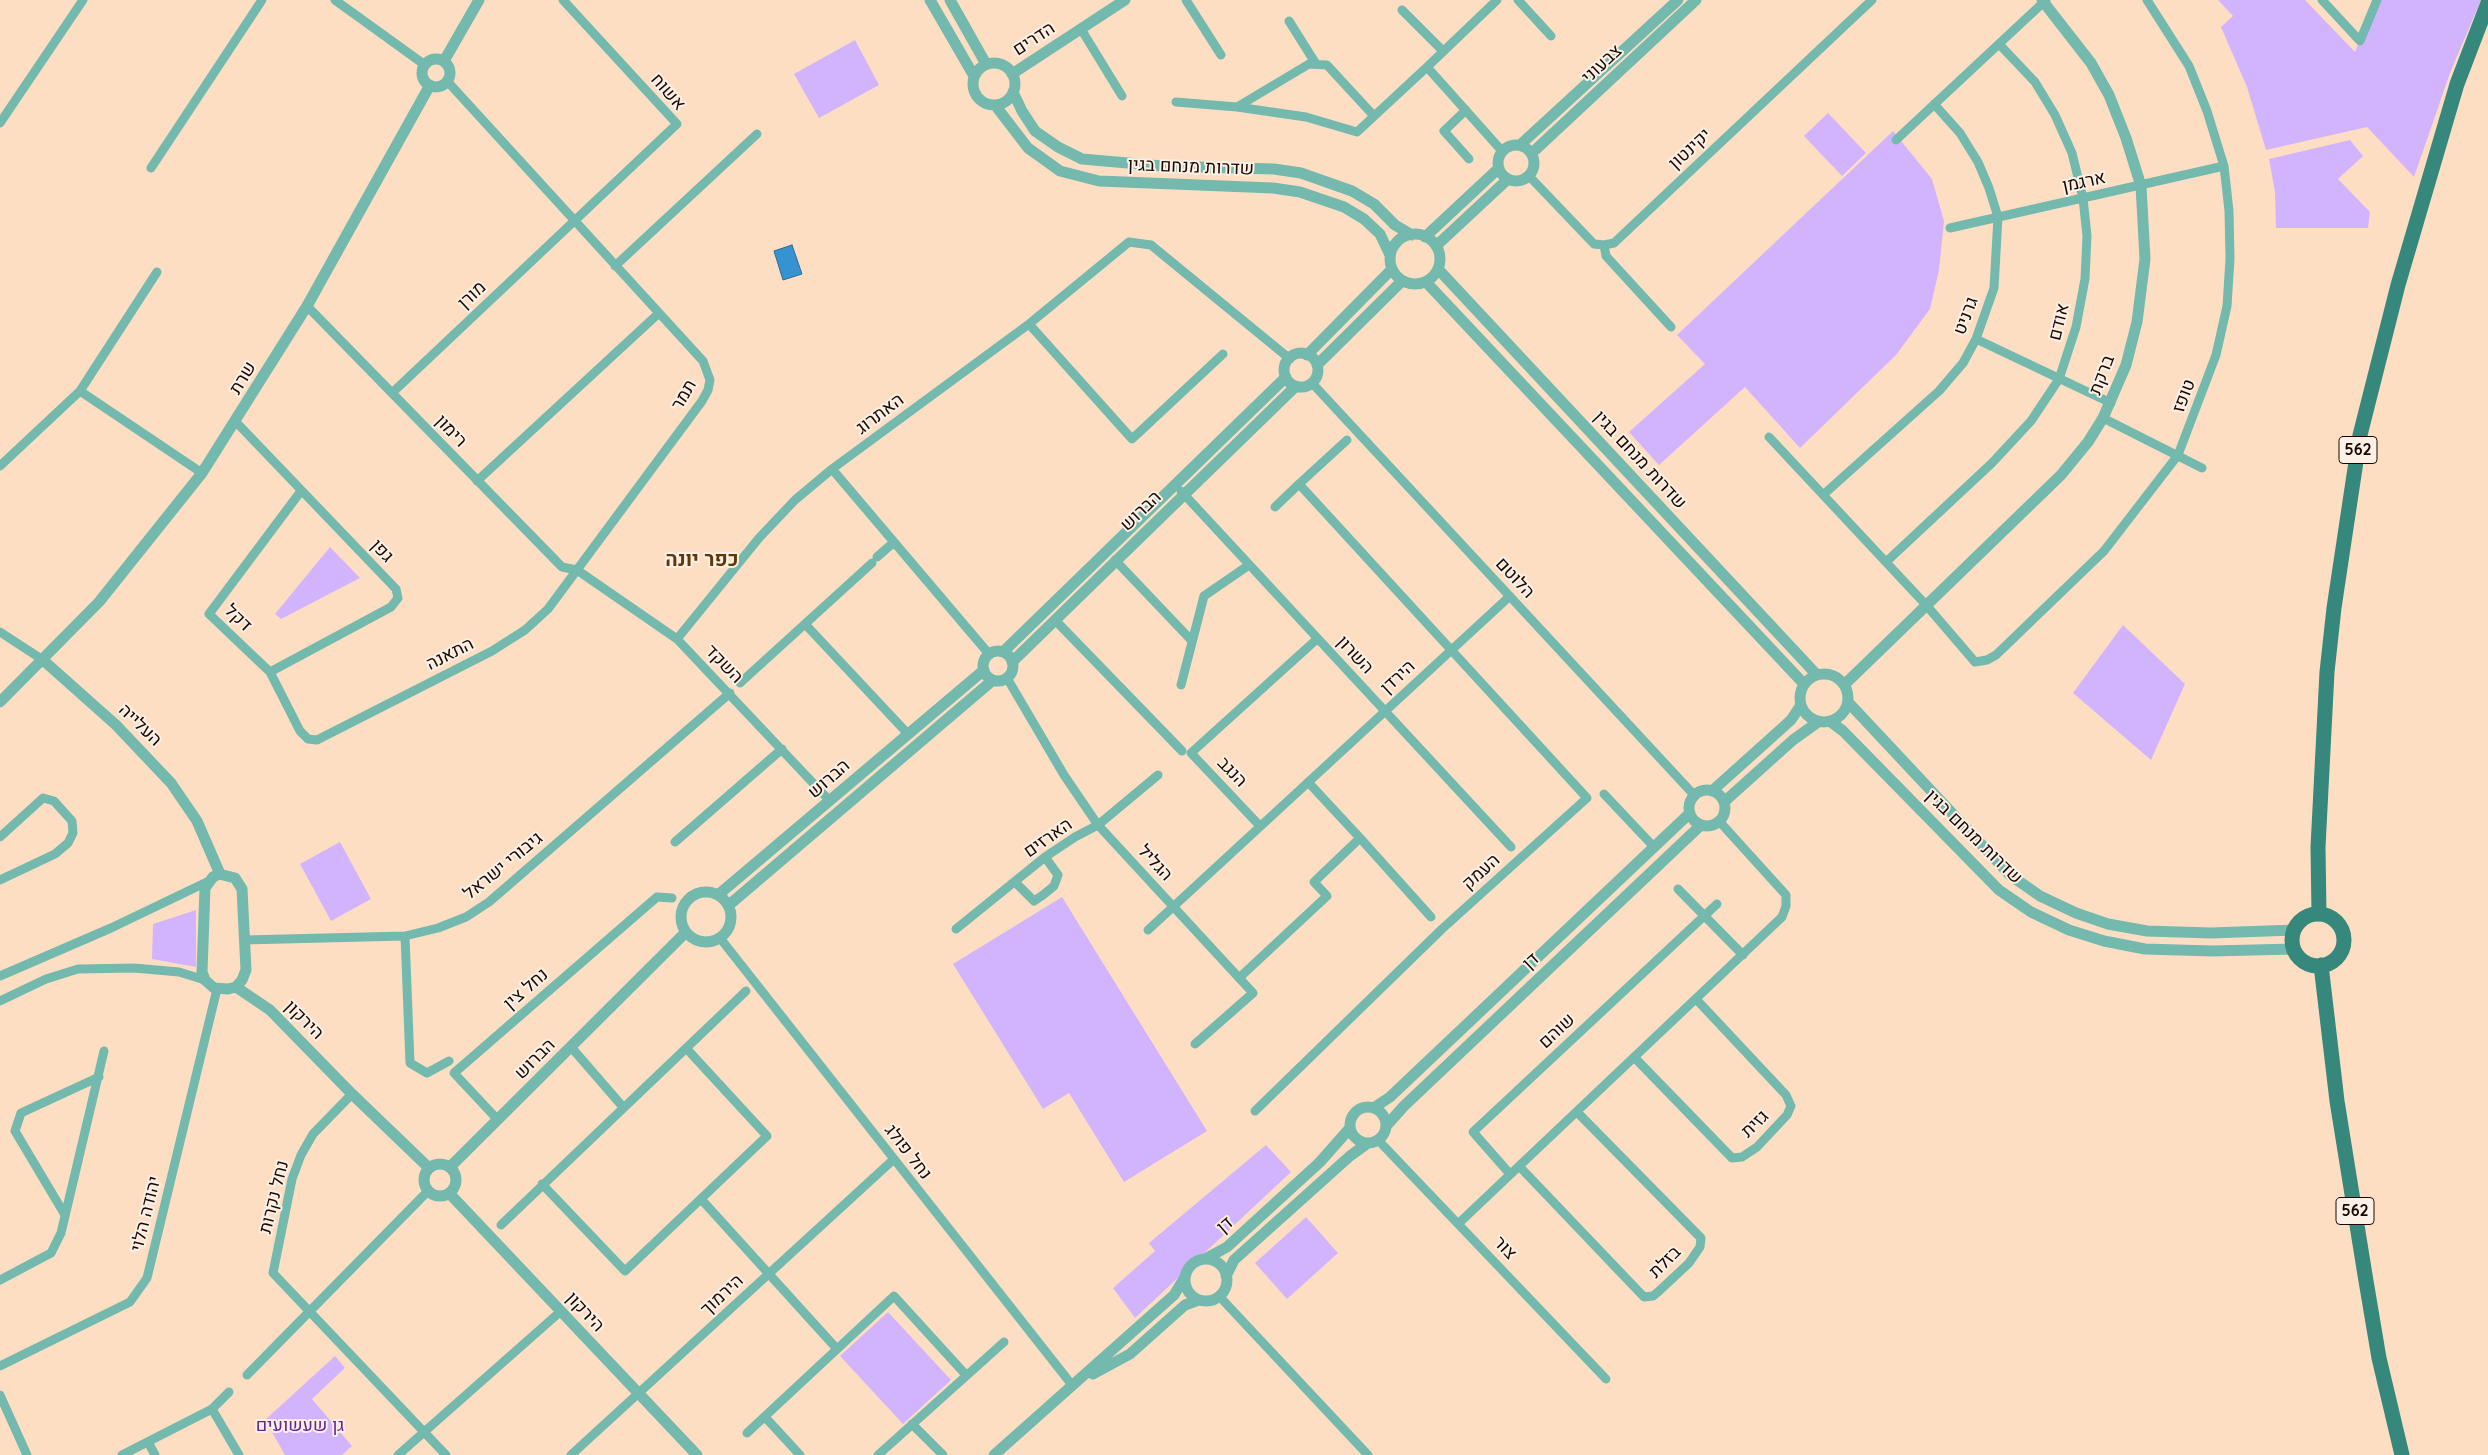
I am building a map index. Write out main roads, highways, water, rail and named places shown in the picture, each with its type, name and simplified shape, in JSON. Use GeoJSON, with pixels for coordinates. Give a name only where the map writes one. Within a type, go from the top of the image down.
{"type":"FeatureCollection","features":[{"type":"Feature","properties":{"kind":"main road","name":"562"},"geometry":{"type":"LineString","coordinates":[[2320,914],[2318,847],[2327,672],[2334,608],[2360,435],[2409,247],[2457,84],[2488,3]]}},
{"type":"Feature","properties":{"kind":"main road"},"geometry":{"type":"LineString","coordinates":[[2320,914],[2332,918],[2339,924],[2344,933],[2341,953],[2335,960],[2321,965],[2306,964],[2299,958],[2294,949],[2294,930],[2304,918],[2320,914]]}},
{"type":"Feature","properties":{"kind":"main road","name":"562"},"geometry":{"type":"LineString","coordinates":[[2321,965],[2337,1101],[2363,1266],[2380,1358],[2402,1455]]}},
{"type":"Feature","properties":{"kind":"water"},"geometry":{"type":"Polygon","coordinates":[[[792,245],[802,274],[783,280],[774,251],[792,245]]]}},
{"type":"Feature","properties":{"kind":"district","name":"כפר יונה"},"geometry":{"type":"Point","coordinates":[702,560]}},
{"type":"Feature","properties":{"kind":"park label","name":"גן שעשועים"},"geometry":{"type":"Point","coordinates":[300,1426]}}]}
